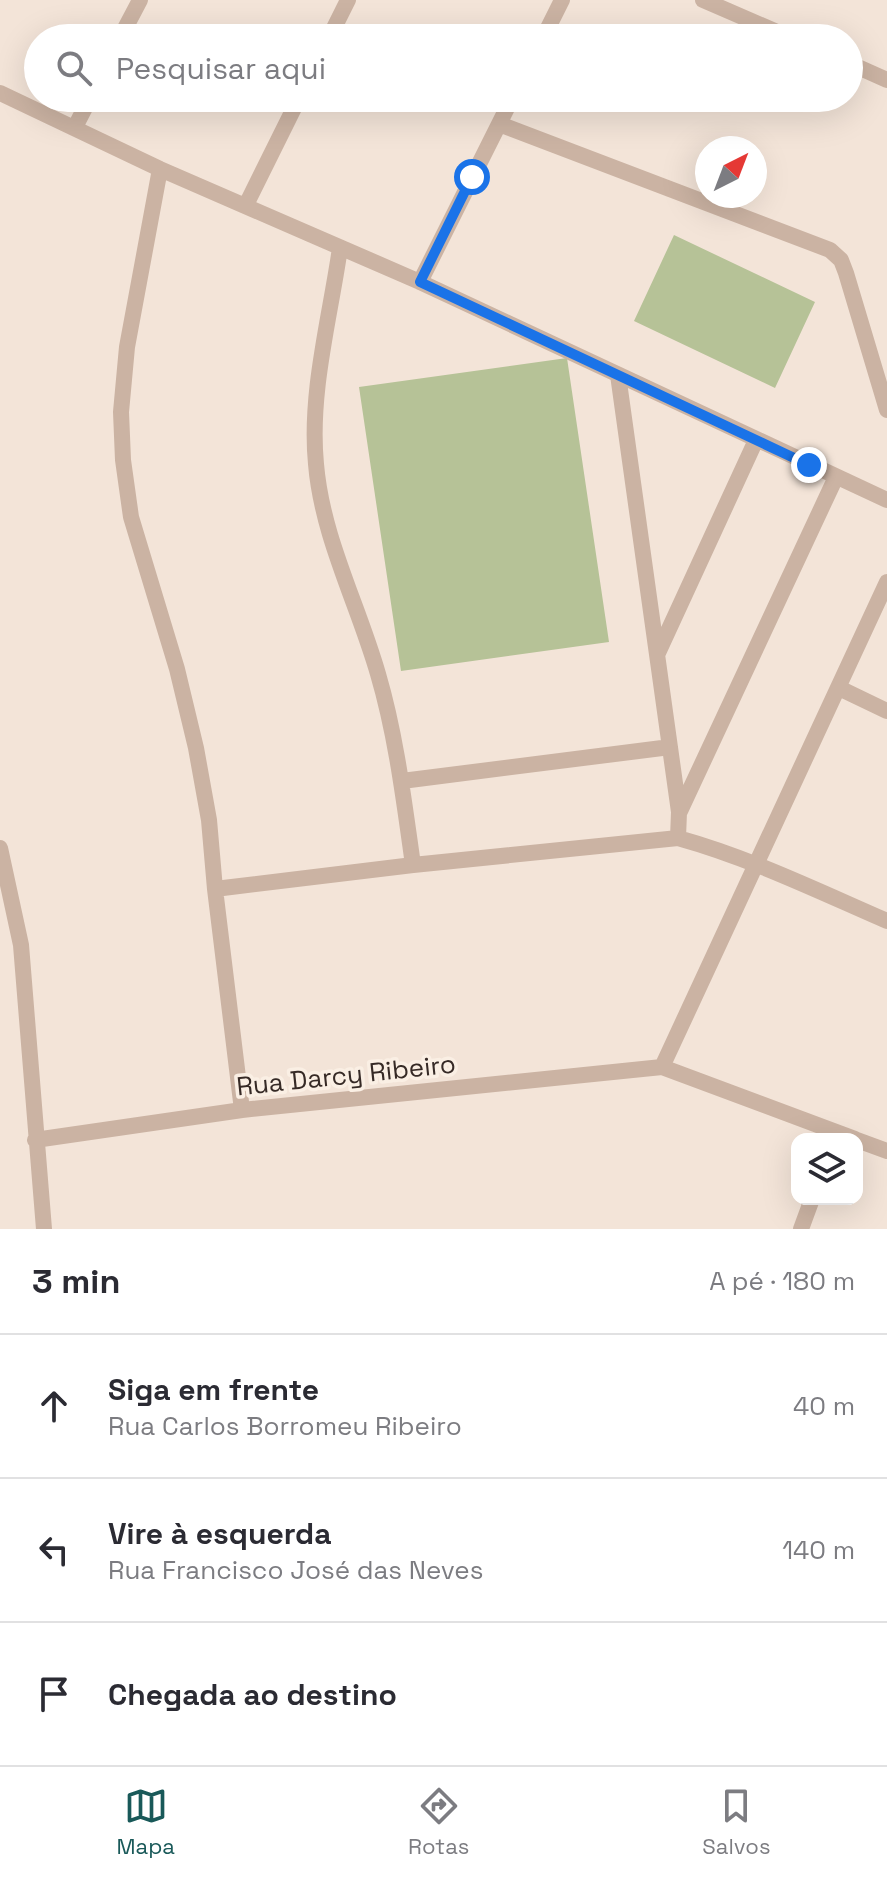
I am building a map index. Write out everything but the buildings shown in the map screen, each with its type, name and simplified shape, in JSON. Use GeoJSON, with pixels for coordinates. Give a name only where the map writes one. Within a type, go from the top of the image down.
{"type":"FeatureCollection","features":[{"type":"Feature","properties":{"kind":"street"},"geometry":{"type":"LineString","coordinates":[[127,24],[140,0]]}},
{"type":"Feature","properties":{"kind":"street"},"geometry":{"type":"LineString","coordinates":[[336,24],[348,0]]}},
{"type":"Feature","properties":{"kind":"street"},"geometry":{"type":"LineString","coordinates":[[550,24],[562,0]]}},
{"type":"Feature","properties":{"kind":"street"},"geometry":{"type":"LineString","coordinates":[[703,0],[731,6],[765,24]]}},
{"type":"Feature","properties":{"kind":"street"},"geometry":{"type":"LineString","coordinates":[[863,69],[887,80]]}},
{"type":"Feature","properties":{"kind":"street"},"geometry":{"type":"LineString","coordinates":[[0,93],[24,104]]}},
{"type":"Feature","properties":{"kind":"street"},"geometry":{"type":"LineString","coordinates":[[42,112],[160,169],[420,282],[887,500]]}},
{"type":"Feature","properties":{"kind":"street"},"geometry":{"type":"LineString","coordinates":[[75,127],[83,112]]}},
{"type":"Feature","properties":{"kind":"street"},"geometry":{"type":"LineString","coordinates":[[246,205],[292,112]]}},
{"type":"Feature","properties":{"kind":"street"},"geometry":{"type":"LineString","coordinates":[[420,282],[505,112]]}},
{"type":"Feature","properties":{"kind":"street"},"geometry":{"type":"LineString","coordinates":[[499,124],[830,250],[841,260],[846,273],[887,410]]}},
{"type":"Feature","properties":{"kind":"street"},"geometry":{"type":"LineString","coordinates":[[160,169],[127,347],[121,412],[123,460],[131,517],[177,669],[196,748],[209,820],[242,1110]]}},
{"type":"Feature","properties":{"kind":"street"},"geometry":{"type":"LineString","coordinates":[[340,248],[315,416],[315,462],[320,502],[379,676],[402,781],[413,865]]}},
{"type":"Feature","properties":{"kind":"street"},"geometry":{"type":"LineString","coordinates":[[618,375],[679,812],[678,838]]}},
{"type":"Feature","properties":{"kind":"street"},"geometry":{"type":"LineString","coordinates":[[657,654],[756,440]]}},
{"type":"Feature","properties":{"kind":"street"},"geometry":{"type":"LineString","coordinates":[[679,812],[836,477]]}},
{"type":"Feature","properties":{"kind":"street"},"geometry":{"type":"LineString","coordinates":[[834,1133],[662,1067],[887,582]]}},
{"type":"Feature","properties":{"kind":"street"},"geometry":{"type":"LineString","coordinates":[[839,688],[887,711]]}},
{"type":"Feature","properties":{"kind":"street"},"geometry":{"type":"LineString","coordinates":[[402,781],[670,747]]}},
{"type":"Feature","properties":{"kind":"street"},"geometry":{"type":"LineString","coordinates":[[215,889],[678,838],[716,849],[887,921]]}},
{"type":"Feature","properties":{"kind":"street"},"geometry":{"type":"LineString","coordinates":[[0,848],[21,945],[44,1229]]}},
{"type":"Feature","properties":{"kind":"street","name":"Rua Darcy Ribeiro"},"geometry":{"type":"LineString","coordinates":[[35,1140],[242,1110],[662,1067]]}},
{"type":"Feature","properties":{"kind":"street"},"geometry":{"type":"LineString","coordinates":[[863,1143],[887,1151]]}},
{"type":"Feature","properties":{"kind":"street"},"geometry":{"type":"LineString","coordinates":[[801,1229],[810,1205]]}},
{"type":"Feature","properties":{"kind":"green space"},"geometry":{"type":"Polygon","coordinates":[[[674,235],[815,302],[775,388],[634,321],[674,235]]]}},
{"type":"Feature","properties":{"kind":"green space"},"geometry":{"type":"Polygon","coordinates":[[[567,358],[609,642],[401,671],[359,387],[567,358]]]}},
{"type":"Feature","properties":{"kind":"route"},"geometry":{"type":"LineString","coordinates":[[472,177],[420,282],[809,465]]}}]}
